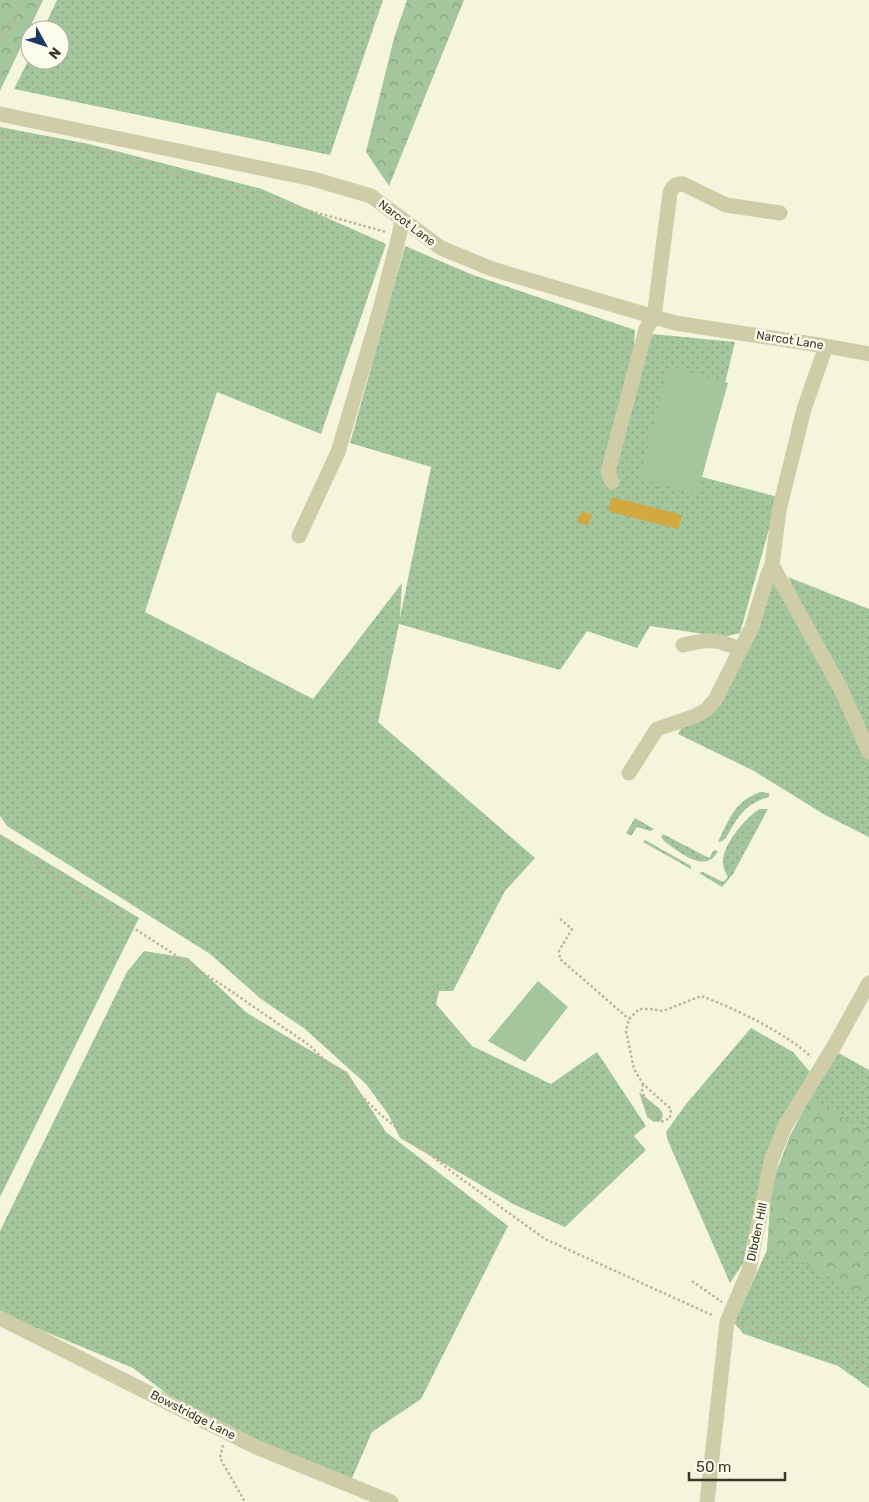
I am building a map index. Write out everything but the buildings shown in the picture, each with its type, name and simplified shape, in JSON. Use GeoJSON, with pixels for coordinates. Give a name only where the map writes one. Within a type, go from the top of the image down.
{"type":"FeatureCollection","features":[{"type":"Feature","properties":{"kind":"street","name":"Narcot Lane"},"geometry":{"type":"LineString","coordinates":[[0,114],[313,179],[371,196],[440,248],[492,268],[675,323],[869,354]]}},
{"type":"Feature","properties":{"kind":"street"},"geometry":{"type":"LineString","coordinates":[[612,482],[608,472],[646,330],[654,317],[670,193],[674,186],[685,184],[726,205],[780,213]]}},
{"type":"Feature","properties":{"kind":"street"},"geometry":{"type":"LineString","coordinates":[[299,536],[338,452],[384,293],[402,219]]}},
{"type":"Feature","properties":{"kind":"street"},"geometry":{"type":"LineString","coordinates":[[629,773],[657,729],[695,716],[706,710],[715,700],[752,627],[772,565],[781,502],[804,409],[826,346]]}},
{"type":"Feature","properties":{"kind":"street"},"geometry":{"type":"LineString","coordinates":[[772,565],[841,689],[869,752]]}},
{"type":"Feature","properties":{"kind":"street"},"geometry":{"type":"LineString","coordinates":[[683,645],[704,640],[726,642],[740,650]]}},
{"type":"Feature","properties":{"kind":"street","name":"Dibden Hill"},"geometry":{"type":"LineString","coordinates":[[707,1502],[730,1315],[749,1270],[771,1161],[784,1126],[869,983]]}},
{"type":"Feature","properties":{"kind":"street","name":"Bowstridge Lane"},"geometry":{"type":"LineString","coordinates":[[0,1318],[256,1447],[391,1502]]}},
{"type":"Feature","properties":{"kind":"path"},"geometry":{"type":"LineString","coordinates":[[0,37],[20,9],[22,0]]}},
{"type":"Feature","properties":{"kind":"path"},"geometry":{"type":"LineString","coordinates":[[0,836],[42,869],[225,987],[309,1045],[381,1115],[452,1172],[545,1239],[730,1315],[837,1348],[869,1372]]}},
{"type":"Feature","properties":{"kind":"path"},"geometry":{"type":"LineString","coordinates":[[560,919],[572,929],[559,951],[560,959],[629,1019]]}},
{"type":"Feature","properties":{"kind":"path"},"geometry":{"type":"LineString","coordinates":[[643,1084],[642,1091],[654,1118],[661,1122],[670,1118],[671,1109],[643,1084],[634,1069],[626,1031],[629,1019],[639,1009],[662,1011],[701,996],[724,1005],[780,1035],[805,1050],[821,1066]]}},
{"type":"Feature","properties":{"kind":"path"},"geometry":{"type":"LineString","coordinates":[[692,1281],[730,1315]]}},
{"type":"Feature","properties":{"kind":"path"},"geometry":{"type":"LineString","coordinates":[[227,1432],[220,1458],[245,1502]]}},
{"type":"Feature","properties":{"kind":"green space"},"geometry":{"type":"Polygon","coordinates":[[[0,0],[43,0],[34,20],[20,20],[20,49],[0,91],[0,0]]]}},
{"type":"Feature","properties":{"kind":"green space"},"geometry":{"type":"Polygon","coordinates":[[[57,0],[383,0],[330,155],[14,89],[24,70],[70,70],[70,20],[48,20],[57,0]]]}},
{"type":"Feature","properties":{"kind":"green space"},"geometry":{"type":"Polygon","coordinates":[[[407,0],[464,0],[389,186],[366,152],[394,38],[407,0]]]}},
{"type":"Feature","properties":{"kind":"green space"},"geometry":{"type":"Polygon","coordinates":[[[0,127],[89,144],[262,189],[386,244],[321,434],[217,392],[145,612],[313,699],[402,583],[400,618],[431,467],[350,443],[405,246],[473,275],[635,330],[634,345],[645,349],[653,334],[735,342],[702,477],[778,497],[740,633],[724,637],[650,626],[637,648],[587,631],[560,670],[399,624],[378,722],[535,858],[505,891],[453,991],[439,991],[436,1004],[472,1046],[551,1084],[597,1052],[646,1126],[634,1136],[646,1150],[565,1227],[515,1205],[400,1138],[388,1114],[366,1084],[305,1029],[261,999],[210,954],[7,826],[0,816],[0,127]]]}},
{"type":"Feature","properties":{"kind":"green space"},"geometry":{"type":"Polygon","coordinates":[[[669,367],[728,383],[697,494],[639,479],[669,367]]]}},
{"type":"Feature","properties":{"kind":"green space"},"geometry":{"type":"Polygon","coordinates":[[[771,574],[776,576],[869,759],[869,837],[825,815],[754,771],[678,734],[683,725],[699,718],[771,574]]]}},
{"type":"Feature","properties":{"kind":"green space"},"geometry":{"type":"Polygon","coordinates":[[[788,577],[869,609],[869,736],[788,577]]]}},
{"type":"Feature","properties":{"kind":"green space"},"geometry":{"type":"Polygon","coordinates":[[[760,792],[769,793],[769,797],[753,803],[738,818],[726,838],[718,842],[738,806],[760,792]]]}},
{"type":"Feature","properties":{"kind":"green space"},"geometry":{"type":"Polygon","coordinates":[[[760,809],[768,809],[733,874],[722,887],[699,873],[703,872],[723,882],[728,877],[723,864],[726,848],[748,818],[760,809]]]}},
{"type":"Feature","properties":{"kind":"green space"},"geometry":{"type":"Polygon","coordinates":[[[635,818],[654,829],[650,831],[637,827],[631,836],[626,833],[635,818]]]}},
{"type":"Feature","properties":{"kind":"green space"},"geometry":{"type":"Polygon","coordinates":[[[0,834],[139,918],[0,1197],[0,834]]]}},
{"type":"Feature","properties":{"kind":"green space"},"geometry":{"type":"Polygon","coordinates":[[[663,834],[709,858],[714,850],[718,851],[713,858],[707,861],[693,859],[685,856],[665,842],[661,837],[663,834]]]}},
{"type":"Feature","properties":{"kind":"green space"},"geometry":{"type":"Polygon","coordinates":[[[645,840],[691,866],[691,869],[643,842],[645,840]]]}},
{"type":"Feature","properties":{"kind":"green space"},"geometry":{"type":"Polygon","coordinates":[[[144,951],[188,958],[247,1013],[347,1072],[386,1132],[508,1226],[421,1399],[372,1432],[349,1485],[196,1416],[133,1368],[0,1313],[0,1231],[127,972],[144,951]]]}},
{"type":"Feature","properties":{"kind":"green space"},"geometry":{"type":"Polygon","coordinates":[[[538,981],[568,1007],[525,1062],[488,1041],[538,981]]]}},
{"type":"Feature","properties":{"kind":"green space"},"geometry":{"type":"Polygon","coordinates":[[[751,1028],[793,1052],[810,1072],[778,1132],[746,1259],[730,1283],[668,1141],[666,1132],[686,1104],[751,1028]]]}},
{"type":"Feature","properties":{"kind":"green space"},"geometry":{"type":"Polygon","coordinates":[[[835,1051],[869,1070],[869,1388],[838,1366],[744,1334],[734,1323],[767,1250],[772,1184],[790,1136],[835,1051]]]}},
{"type":"Feature","properties":{"kind":"green space"},"geometry":{"type":"Polygon","coordinates":[[[639,1092],[660,1109],[663,1115],[661,1121],[654,1122],[647,1117],[639,1092]]]}},
{"type":"Feature","properties":{"kind":"green space"},"geometry":{"type":"Polygon","coordinates":[[[810,1098],[860,1127],[863,1132],[869,1135],[869,1307],[857,1296],[810,1265],[767,1250],[772,1184],[790,1136],[810,1098]]]}}]}
